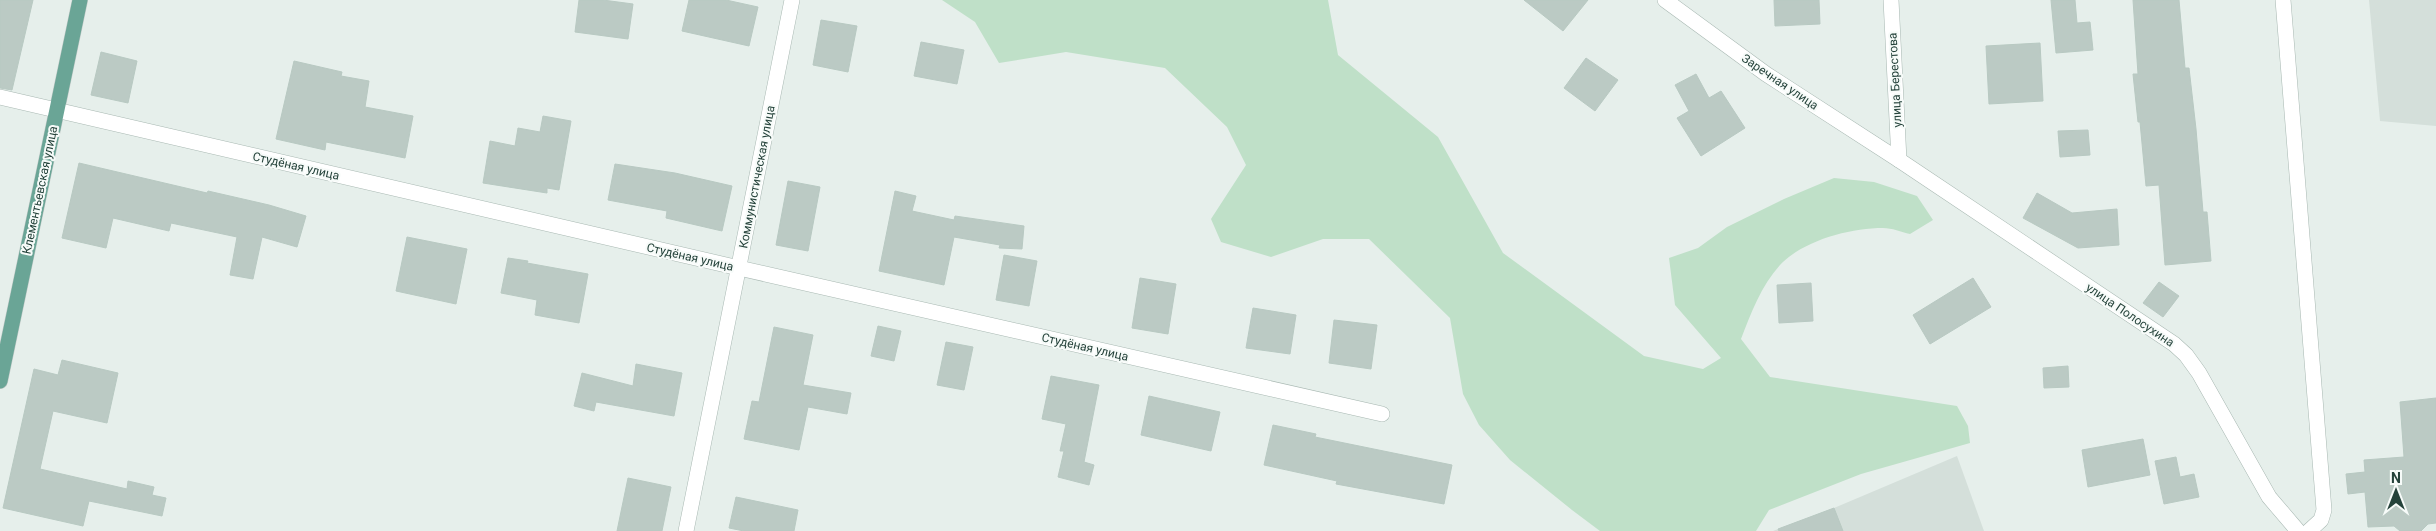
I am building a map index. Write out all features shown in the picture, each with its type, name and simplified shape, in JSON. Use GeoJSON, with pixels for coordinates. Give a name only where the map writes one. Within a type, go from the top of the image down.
{"type":"FeatureCollection","features":[{"type":"Feature","properties":{"kind":"main road","name":"Клементьевская улица"},"geometry":{"type":"LineString","coordinates":[[0,381],[80,0]]}},
{"type":"Feature","properties":{"kind":"street","name":"Коммунистическая улица"},"geometry":{"type":"LineString","coordinates":[[686,531],[792,0]]}},
{"type":"Feature","properties":{"kind":"street","name":"Заречная улица"},"geometry":{"type":"LineString","coordinates":[[1664,0],[1766,74],[1899,160]]}},
{"type":"Feature","properties":{"kind":"street","name":"улица Берестова"},"geometry":{"type":"LineString","coordinates":[[1891,0],[1899,160]]}},
{"type":"Feature","properties":{"kind":"street"},"geometry":{"type":"LineString","coordinates":[[2284,0],[2324,510],[2322,520],[2309,531]]}},
{"type":"Feature","properties":{"kind":"street","name":"Студёная улица"},"geometry":{"type":"LineString","coordinates":[[0,97],[1382,414]]}},
{"type":"Feature","properties":{"kind":"street","name":"улица Полосухина"},"geometry":{"type":"LineString","coordinates":[[1899,160],[2174,344],[2186,355],[2268,497],[2298,531]]}},
{"type":"Feature","properties":{"kind":"shaded area"},"geometry":{"type":"Polygon","coordinates":[[[2369,0],[2436,0],[2436,126],[2380,121],[2369,0]]]}},
{"type":"Feature","properties":{"kind":"shaded area"},"geometry":{"type":"Polygon","coordinates":[[[1957,456],[1984,531],[1773,531],[1834,508],[1957,456]]]}},
{"type":"Feature","properties":{"kind":"green space"},"geometry":{"type":"Polygon","coordinates":[[[942,0],[1328,0],[1338,55],[1438,137],[1503,253],[1644,356],[1703,369],[1721,358],[1675,305],[1669,258],[1698,248],[1727,227],[1784,199],[1834,178],[1874,182],[1917,196],[1933,220],[1910,234],[1886,228],[1856,230],[1814,242],[1790,256],[1773,273],[1762,291],[1741,339],[1770,377],[1957,406],[1968,426],[1970,443],[1861,474],[1769,510],[1756,531],[1600,531],[1510,460],[1479,425],[1463,394],[1450,318],[1369,239],[1323,239],[1271,257],[1221,242],[1211,219],[1246,165],[1227,127],[1165,68],[1066,52],[999,63],[975,22],[942,0]]]}},
{"type":"Feature","properties":{"kind":"building"},"geometry":{"type":"Polygon","coordinates":[[[0,0],[33,0],[12,90],[0,88],[0,0]]]}},
{"type":"Feature","properties":{"kind":"building"},"geometry":{"type":"Polygon","coordinates":[[[579,0],[603,0],[633,4],[628,39],[575,32],[579,0]]]}},
{"type":"Feature","properties":{"kind":"building"},"geometry":{"type":"Polygon","coordinates":[[[689,0],[726,0],[758,7],[749,46],[682,31],[689,0]]]}},
{"type":"Feature","properties":{"kind":"building"},"geometry":{"type":"Polygon","coordinates":[[[1524,0],[1588,0],[1563,31],[1524,0]]]}},
{"type":"Feature","properties":{"kind":"building"},"geometry":{"type":"Polygon","coordinates":[[[1774,0],[1819,0],[1820,24],[1775,26],[1774,0]]]}},
{"type":"Feature","properties":{"kind":"building"},"geometry":{"type":"Polygon","coordinates":[[[2051,0],[2075,0],[2077,23],[2090,22],[2093,50],[2056,53],[2051,0]]]}},
{"type":"Feature","properties":{"kind":"building"},"geometry":{"type":"Polygon","coordinates":[[[2133,0],[2179,0],[2185,68],[2189,68],[2203,212],[2207,212],[2211,261],[2165,265],[2159,185],[2146,186],[2140,122],[2138,122],[2133,74],[2138,74],[2133,0]]]}},
{"type":"Feature","properties":{"kind":"building"},"geometry":{"type":"Polygon","coordinates":[[[821,20],[857,26],[848,72],[813,65],[821,20]]]}},
{"type":"Feature","properties":{"kind":"building"},"geometry":{"type":"Polygon","coordinates":[[[921,42],[964,50],[957,84],[914,76],[921,42]]]}},
{"type":"Feature","properties":{"kind":"building"},"geometry":{"type":"Polygon","coordinates":[[[2040,43],[2043,101],[1989,104],[1986,46],[2040,43]]]}},
{"type":"Feature","properties":{"kind":"building"},"geometry":{"type":"Polygon","coordinates":[[[101,52],[137,61],[128,103],[91,95],[101,52]]]}},
{"type":"Feature","properties":{"kind":"building"},"geometry":{"type":"Polygon","coordinates":[[[1586,58],[1618,80],[1595,111],[1564,88],[1586,58]]]}},
{"type":"Feature","properties":{"kind":"building"},"geometry":{"type":"Polygon","coordinates":[[[294,61],[342,72],[341,76],[369,81],[365,107],[413,116],[405,158],[326,142],[325,150],[276,139],[294,61]]]}},
{"type":"Feature","properties":{"kind":"building"},"geometry":{"type":"Polygon","coordinates":[[[1696,74],[1709,98],[1721,91],[1745,128],[1701,156],[1677,118],[1689,111],[1675,85],[1696,74]]]}},
{"type":"Feature","properties":{"kind":"building"},"geometry":{"type":"Polygon","coordinates":[[[543,116],[571,121],[559,190],[547,188],[547,193],[483,183],[490,141],[515,146],[518,128],[540,132],[543,116]]]}},
{"type":"Feature","properties":{"kind":"building"},"geometry":{"type":"Polygon","coordinates":[[[2088,130],[2090,155],[2060,157],[2058,131],[2088,130]]]}},
{"type":"Feature","properties":{"kind":"building"},"geometry":{"type":"Polygon","coordinates":[[[79,163],[207,193],[208,191],[269,205],[306,216],[297,247],[262,237],[253,279],[230,275],[237,237],[171,223],[169,231],[113,218],[106,248],[62,238],[79,163]]]}},
{"type":"Feature","properties":{"kind":"building"},"geometry":{"type":"Polygon","coordinates":[[[615,164],[675,173],[732,186],[722,231],[666,218],[667,211],[608,200],[615,164]]]}},
{"type":"Feature","properties":{"kind":"building"},"geometry":{"type":"Polygon","coordinates":[[[788,181],[820,187],[808,251],[776,245],[788,181]]]}},
{"type":"Feature","properties":{"kind":"building"},"geometry":{"type":"Polygon","coordinates":[[[895,191],[916,196],[912,211],[954,220],[955,216],[1024,226],[1022,249],[999,248],[1000,245],[954,237],[944,285],[879,271],[895,191]]]}},
{"type":"Feature","properties":{"kind":"building"},"geometry":{"type":"Polygon","coordinates":[[[2037,193],[2072,213],[2117,209],[2119,245],[2078,248],[2023,218],[2037,193]]]}},
{"type":"Feature","properties":{"kind":"building"},"geometry":{"type":"Polygon","coordinates":[[[407,237],[467,249],[456,304],[396,291],[407,237]]]}},
{"type":"Feature","properties":{"kind":"building"},"geometry":{"type":"Polygon","coordinates":[[[1004,255],[1037,261],[1029,306],[996,300],[1004,255]]]}},
{"type":"Feature","properties":{"kind":"building"},"geometry":{"type":"Polygon","coordinates":[[[508,258],[588,274],[579,323],[535,315],[537,300],[501,293],[508,258]]]}},
{"type":"Feature","properties":{"kind":"building"},"geometry":{"type":"Polygon","coordinates":[[[1140,278],[1176,284],[1168,334],[1132,328],[1140,278]]]}},
{"type":"Feature","properties":{"kind":"building"},"geometry":{"type":"Polygon","coordinates":[[[1973,278],[1991,307],[1930,344],[1913,315],[1973,278]]]}},
{"type":"Feature","properties":{"kind":"building"},"geometry":{"type":"Polygon","coordinates":[[[2159,282],[2179,296],[2163,317],[2143,303],[2159,282]]]}},
{"type":"Feature","properties":{"kind":"building"},"geometry":{"type":"Polygon","coordinates":[[[1811,283],[1813,321],[1779,323],[1777,285],[1811,283]]]}},
{"type":"Feature","properties":{"kind":"building"},"geometry":{"type":"Polygon","coordinates":[[[1253,308],[1296,315],[1290,354],[1246,348],[1253,308]]]}},
{"type":"Feature","properties":{"kind":"building"},"geometry":{"type":"Polygon","coordinates":[[[1334,320],[1377,325],[1371,369],[1329,363],[1334,320]]]}},
{"type":"Feature","properties":{"kind":"building"},"geometry":{"type":"Polygon","coordinates":[[[878,326],[901,331],[894,361],[871,356],[878,326]]]}},
{"type":"Feature","properties":{"kind":"building"},"geometry":{"type":"Polygon","coordinates":[[[774,327],[813,335],[803,385],[851,393],[847,414],[808,407],[799,450],[744,439],[752,401],[759,402],[774,327]]]}},
{"type":"Feature","properties":{"kind":"building"},"geometry":{"type":"Polygon","coordinates":[[[946,342],[973,347],[964,390],[937,385],[946,342]]]}},
{"type":"Feature","properties":{"kind":"building"},"geometry":{"type":"Polygon","coordinates":[[[62,360],[118,373],[107,423],[53,411],[40,469],[127,489],[128,481],[154,487],[152,495],[166,498],[162,516],[89,501],[83,526],[3,508],[34,369],[58,375],[62,360]]]}},
{"type":"Feature","properties":{"kind":"building"},"geometry":{"type":"Polygon","coordinates":[[[636,364],[682,373],[674,416],[596,402],[594,411],[574,406],[582,373],[633,386],[636,364]]]}},
{"type":"Feature","properties":{"kind":"building"},"geometry":{"type":"Polygon","coordinates":[[[2068,366],[2069,387],[2044,388],[2043,368],[2068,366]]]}},
{"type":"Feature","properties":{"kind":"building"},"geometry":{"type":"Polygon","coordinates":[[[1051,376],[1099,385],[1084,462],[1094,465],[1089,485],[1058,477],[1064,451],[1060,451],[1066,424],[1042,419],[1051,376]]]}},
{"type":"Feature","properties":{"kind":"building"},"geometry":{"type":"Polygon","coordinates":[[[1149,396],[1220,412],[1211,451],[1141,435],[1149,396]]]}},
{"type":"Feature","properties":{"kind":"building"},"geometry":{"type":"Polygon","coordinates":[[[2436,398],[2436,523],[2428,524],[2421,531],[2400,531],[2394,526],[2368,527],[2365,492],[2348,494],[2346,474],[2365,472],[2364,460],[2404,457],[2400,402],[2436,398]]]}},
{"type":"Feature","properties":{"kind":"building"},"geometry":{"type":"Polygon","coordinates":[[[1273,425],[1316,434],[1315,437],[1452,465],[1444,504],[1336,484],[1337,481],[1264,465],[1273,425]]]}},
{"type":"Feature","properties":{"kind":"building"},"geometry":{"type":"Polygon","coordinates":[[[2143,439],[2150,475],[2088,487],[2082,450],[2143,439]]]}},
{"type":"Feature","properties":{"kind":"building"},"geometry":{"type":"Polygon","coordinates":[[[2176,457],[2180,477],[2194,474],[2199,497],[2164,504],[2155,461],[2176,457]]]}},
{"type":"Feature","properties":{"kind":"building"},"geometry":{"type":"Polygon","coordinates":[[[628,478],[671,487],[662,531],[617,531],[628,478]]]}},
{"type":"Feature","properties":{"kind":"building"},"geometry":{"type":"Polygon","coordinates":[[[736,497],[798,510],[794,531],[744,531],[729,528],[736,497]]]}},
{"type":"Feature","properties":{"kind":"building"},"geometry":{"type":"Polygon","coordinates":[[[1834,508],[1843,531],[1779,531],[1778,529],[1834,508]]]}}]}
